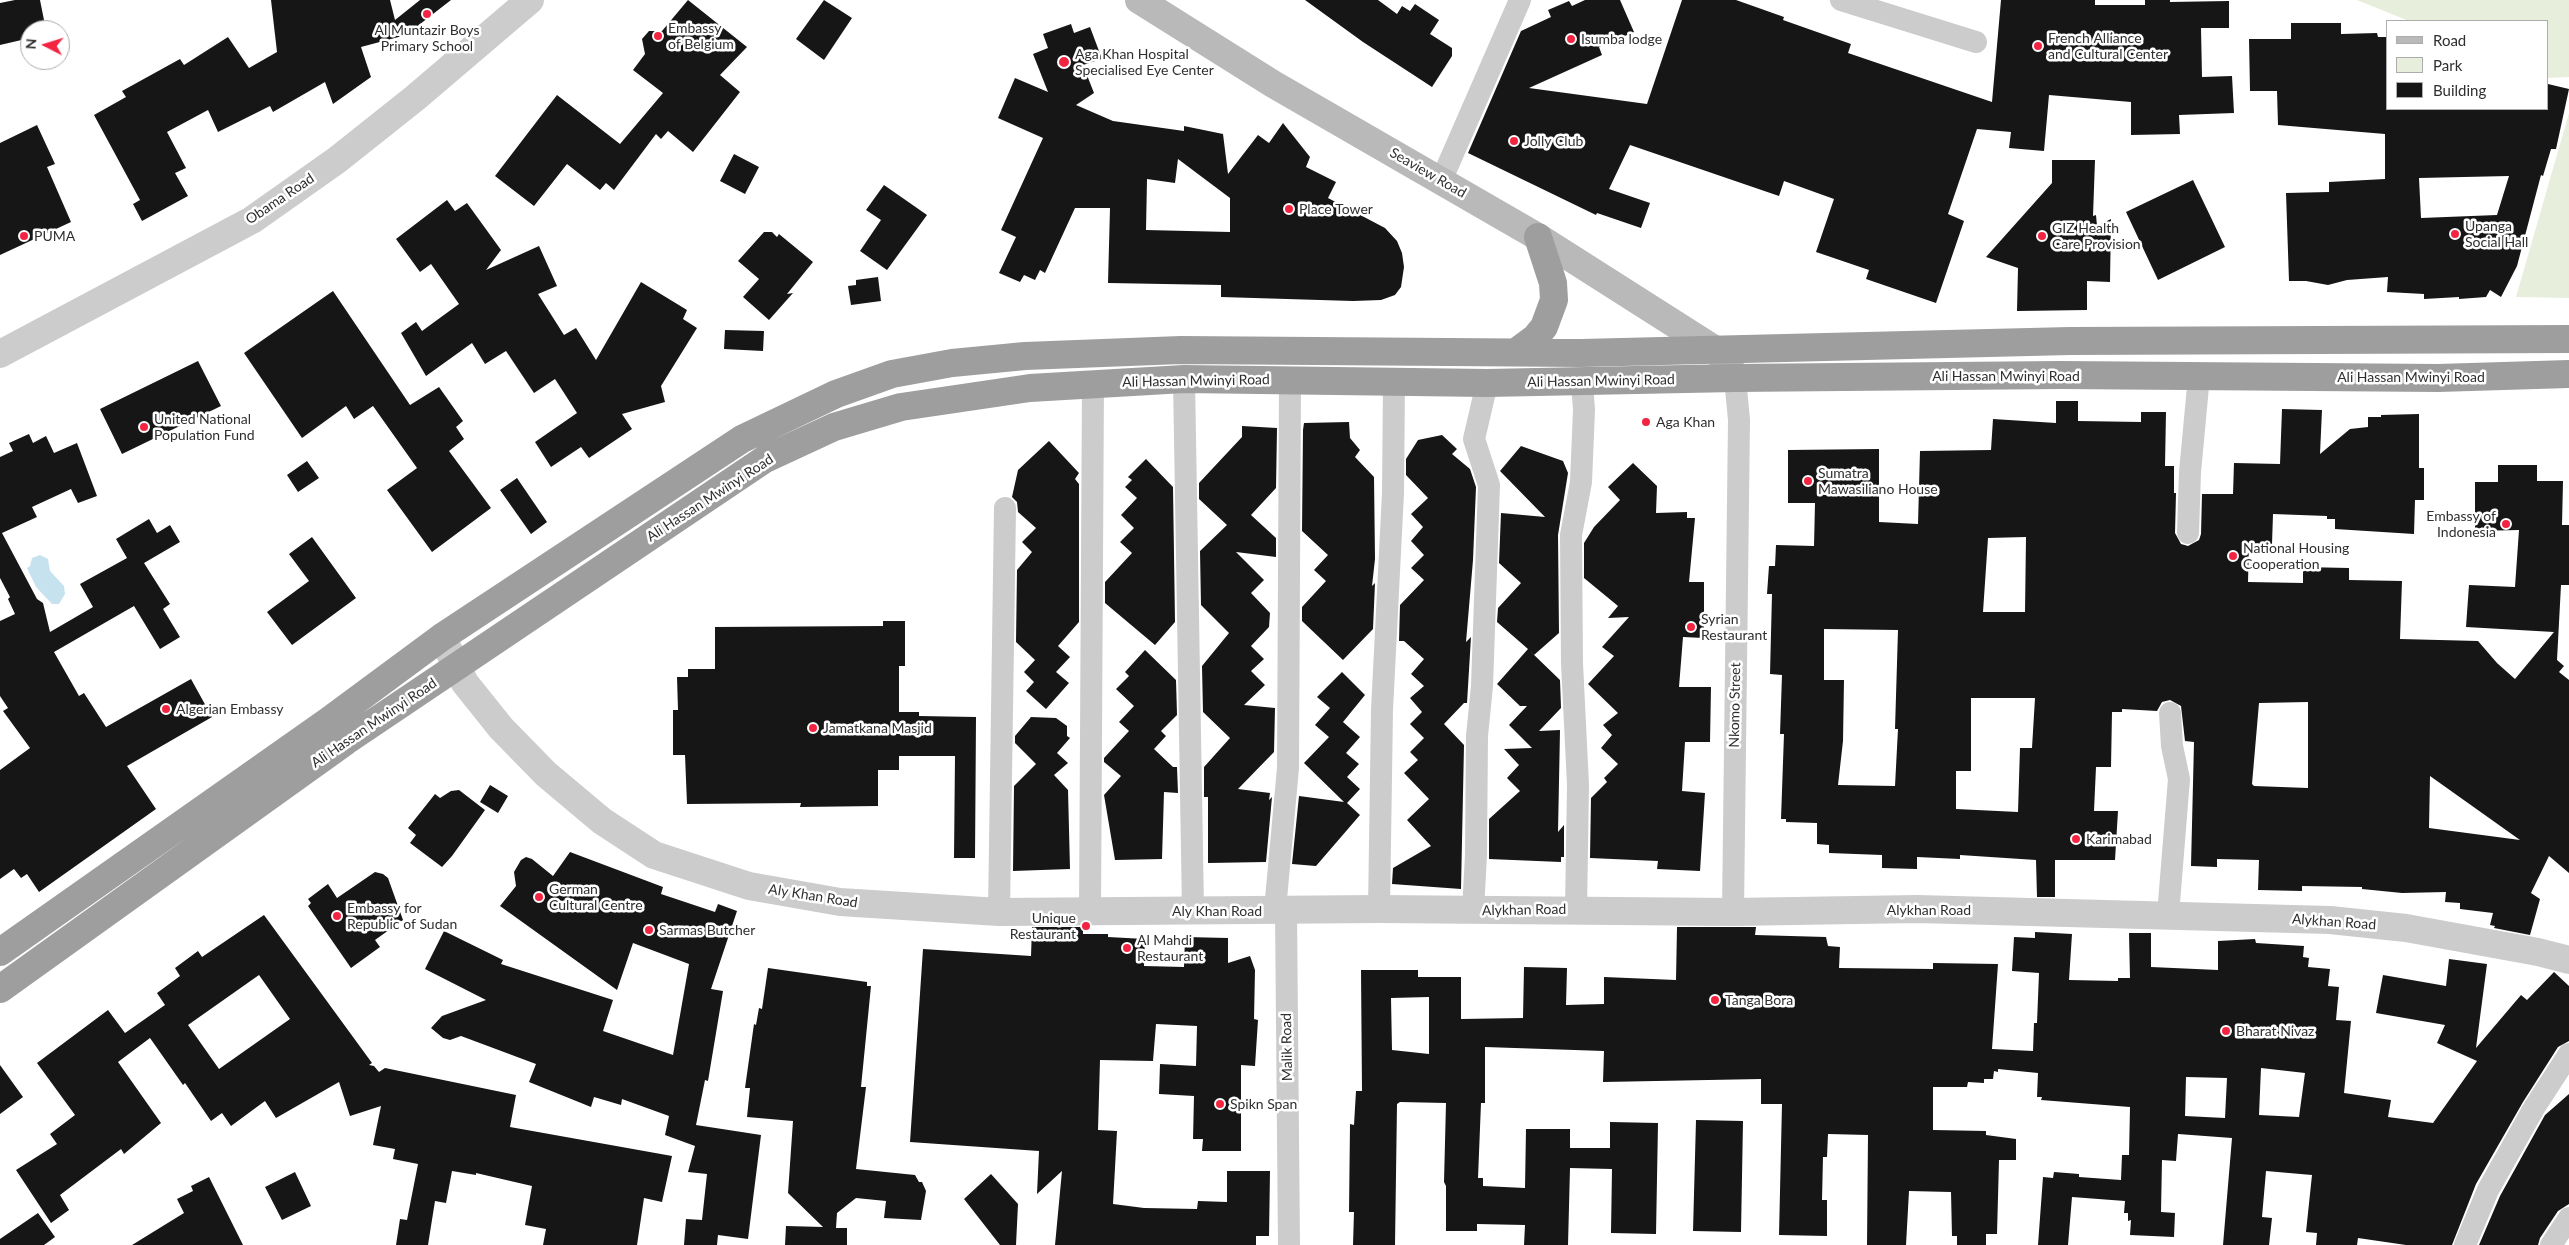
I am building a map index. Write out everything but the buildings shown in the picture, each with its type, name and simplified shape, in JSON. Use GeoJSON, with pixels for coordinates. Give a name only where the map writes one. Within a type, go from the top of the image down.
{"type":"FeatureCollection","features":[{"type":"Feature","properties":{"kind":"highway"},"geometry":{"type":"LineString","coordinates":[[1516,352],[1535,338],[1544,327],[1554,300],[1553,283],[1538,237]]}},
{"type":"Feature","properties":{"kind":"highway","name":"Ali Hassan Mwinyi Road"},"geometry":{"type":"LineString","coordinates":[[0,952],[327,722],[442,637],[742,439],[836,394],[892,374],[961,362],[1025,356],[1181,350],[1516,352],[2080,341],[2569,339]]}},
{"type":"Feature","properties":{"kind":"highway","name":"Ali Hassan Mwinyi Road"},"geometry":{"type":"LineString","coordinates":[[0,989],[346,741],[765,459],[834,427],[901,407],[960,396],[1093,383],[1184,380],[1582,383],[1735,378],[2199,376],[2438,378],[2569,374]]}},
{"type":"Feature","properties":{"kind":"main road","name":"Seaview Road"},"geometry":{"type":"LineString","coordinates":[[1140,0],[1273,84],[1538,237],[1714,349],[1729,365],[1735,378]]}},
{"type":"Feature","properties":{"kind":"street","name":"Obama Road"},"geometry":{"type":"LineString","coordinates":[[0,354],[252,220],[338,160],[415,98],[530,0]]}},
{"type":"Feature","properties":{"kind":"street"},"geometry":{"type":"LineString","coordinates":[[1441,181],[1520,0]]}},
{"type":"Feature","properties":{"kind":"street"},"geometry":{"type":"LineString","coordinates":[[1842,0],[1976,42]]}},
{"type":"Feature","properties":{"kind":"street"},"geometry":{"type":"LineString","coordinates":[[2188,532],[2190,472],[2199,376]]}},
{"type":"Feature","properties":{"kind":"street","name":"Nkomo Street"},"geometry":{"type":"LineString","coordinates":[[1733,912],[1739,420],[1735,378]]}},
{"type":"Feature","properties":{"kind":"street"},"geometry":{"type":"LineString","coordinates":[[1184,380],[1193,910]]}},
{"type":"Feature","properties":{"kind":"street","name":"Malik Road"},"geometry":{"type":"LineString","coordinates":[[1289,1245],[1280,910],[1288,768],[1290,381]]}},
{"type":"Feature","properties":{"kind":"street"},"geometry":{"type":"LineString","coordinates":[[1379,909],[1383,701],[1394,493],[1394,382]]}},
{"type":"Feature","properties":{"kind":"street"},"geometry":{"type":"LineString","coordinates":[[1090,912],[1093,383]]}},
{"type":"Feature","properties":{"kind":"street"},"geometry":{"type":"LineString","coordinates":[[1473,911],[1477,736],[1482,686],[1489,485],[1474,438],[1488,383]]}},
{"type":"Feature","properties":{"kind":"street"},"geometry":{"type":"LineString","coordinates":[[1576,910],[1578,785],[1572,663],[1571,536],[1581,482],[1584,410],[1582,383]]}},
{"type":"Feature","properties":{"kind":"street"},"geometry":{"type":"LineString","coordinates":[[998,912],[1005,508]]}},
{"type":"Feature","properties":{"kind":"street","name":"Aly Khan Road"},"geometry":{"type":"LineString","coordinates":[[442,637],[465,683],[501,728],[546,774],[602,821],[654,855],[749,886],[840,902],[998,912],[1280,910]]}},
{"type":"Feature","properties":{"kind":"street"},"geometry":{"type":"LineString","coordinates":[[2168,915],[2179,778],[2172,746],[2170,713]]}},
{"type":"Feature","properties":{"kind":"street","name":"Alykhan Road"},"geometry":{"type":"LineString","coordinates":[[1280,910],[1733,912],[1917,909],[2330,920],[2406,928],[2538,952],[2569,960]]}},
{"type":"Feature","properties":{"kind":"street"},"geometry":{"type":"LineString","coordinates":[[2466,1245],[2488,1190],[2534,1108],[2569,1054]]}},
{"type":"Feature","properties":{"kind":"street"},"geometry":{"type":"LineString","coordinates":[[2550,1245],[2569,1218]]}},
{"type":"Feature","properties":{"kind":"green space"},"geometry":{"type":"Polygon","coordinates":[[[2357,0],[2569,0],[2569,77],[2549,78],[2549,20],[2407,20],[2357,0]]]}},
{"type":"Feature","properties":{"kind":"green space"},"geometry":{"type":"Polygon","coordinates":[[[2569,113],[2569,298],[2516,297],[2569,113]]]}},
{"type":"Feature","properties":{"kind":"water"},"geometry":{"type":"Polygon","coordinates":[[[40,555],[48,559],[50,571],[64,586],[65,594],[59,604],[52,604],[36,587],[27,568],[30,566],[32,558],[40,555]]]}},
{"type":"Feature","properties":{"kind":"place","name":"Al Muntazir Boys Primary School"},"geometry":{"type":"Point","coordinates":[427,14]}},
{"type":"Feature","properties":{"kind":"place","name":"Embassy of Belgium"},"geometry":{"type":"Point","coordinates":[658,36]}},
{"type":"Feature","properties":{"kind":"place","name":"Isumba lodge"},"geometry":{"type":"Point","coordinates":[1571,39]}},
{"type":"Feature","properties":{"kind":"place","name":"French Alliance and Cultural Center"},"geometry":{"type":"Point","coordinates":[2038,46]}},
{"type":"Feature","properties":{"kind":"place","name":"Aga Khan Hospital Specialised Eye Center"},"geometry":{"type":"Point","coordinates":[1064,62]}},
{"type":"Feature","properties":{"kind":"place","name":"Jolly Club"},"geometry":{"type":"Point","coordinates":[1514,141]}},
{"type":"Feature","properties":{"kind":"place","name":"Place Tower"},"geometry":{"type":"Point","coordinates":[1289,209]}},
{"type":"Feature","properties":{"kind":"place","name":"Upanga Social Hall"},"geometry":{"type":"Point","coordinates":[2455,234]}},
{"type":"Feature","properties":{"kind":"place","name":"PUMA"},"geometry":{"type":"Point","coordinates":[24,236]}},
{"type":"Feature","properties":{"kind":"place","name":"GIZ Health Care Provision"},"geometry":{"type":"Point","coordinates":[2042,236]}},
{"type":"Feature","properties":{"kind":"place","name":"Aga Khan"},"geometry":{"type":"Point","coordinates":[1646,422]}},
{"type":"Feature","properties":{"kind":"place","name":"United National Population Fund"},"geometry":{"type":"Point","coordinates":[144,427]}},
{"type":"Feature","properties":{"kind":"place","name":"Sumatra Mawasiliano House"},"geometry":{"type":"Point","coordinates":[1808,481]}},
{"type":"Feature","properties":{"kind":"place","name":"Embassy of Indonesia"},"geometry":{"type":"Point","coordinates":[2506,524]}},
{"type":"Feature","properties":{"kind":"place","name":"National Housing Cooperation"},"geometry":{"type":"Point","coordinates":[2233,556]}},
{"type":"Feature","properties":{"kind":"place","name":"Syrian Restaurant"},"geometry":{"type":"Point","coordinates":[1691,627]}},
{"type":"Feature","properties":{"kind":"place","name":"Algerian Embassy"},"geometry":{"type":"Point","coordinates":[166,709]}},
{"type":"Feature","properties":{"kind":"place","name":"Jamatkana Masjid"},"geometry":{"type":"Point","coordinates":[813,728]}},
{"type":"Feature","properties":{"kind":"place","name":"Karimabad"},"geometry":{"type":"Point","coordinates":[2076,839]}},
{"type":"Feature","properties":{"kind":"place","name":"German Cultural Centre"},"geometry":{"type":"Point","coordinates":[539,897]}},
{"type":"Feature","properties":{"kind":"place","name":"Embassy for Republic of Sudan"},"geometry":{"type":"Point","coordinates":[337,916]}},
{"type":"Feature","properties":{"kind":"place","name":"Unique Restaurant"},"geometry":{"type":"Point","coordinates":[1086,926]}},
{"type":"Feature","properties":{"kind":"place","name":"Sarmas Butcher"},"geometry":{"type":"Point","coordinates":[649,930]}},
{"type":"Feature","properties":{"kind":"place","name":"Al Mahdi Restaurant"},"geometry":{"type":"Point","coordinates":[1127,948]}},
{"type":"Feature","properties":{"kind":"place","name":"Tanga Bora"},"geometry":{"type":"Point","coordinates":[1715,1000]}},
{"type":"Feature","properties":{"kind":"place","name":"Bharat Nivaz"},"geometry":{"type":"Point","coordinates":[2226,1031]}},
{"type":"Feature","properties":{"kind":"place","name":"Spikn Span"},"geometry":{"type":"Point","coordinates":[1220,1104]}}]}
